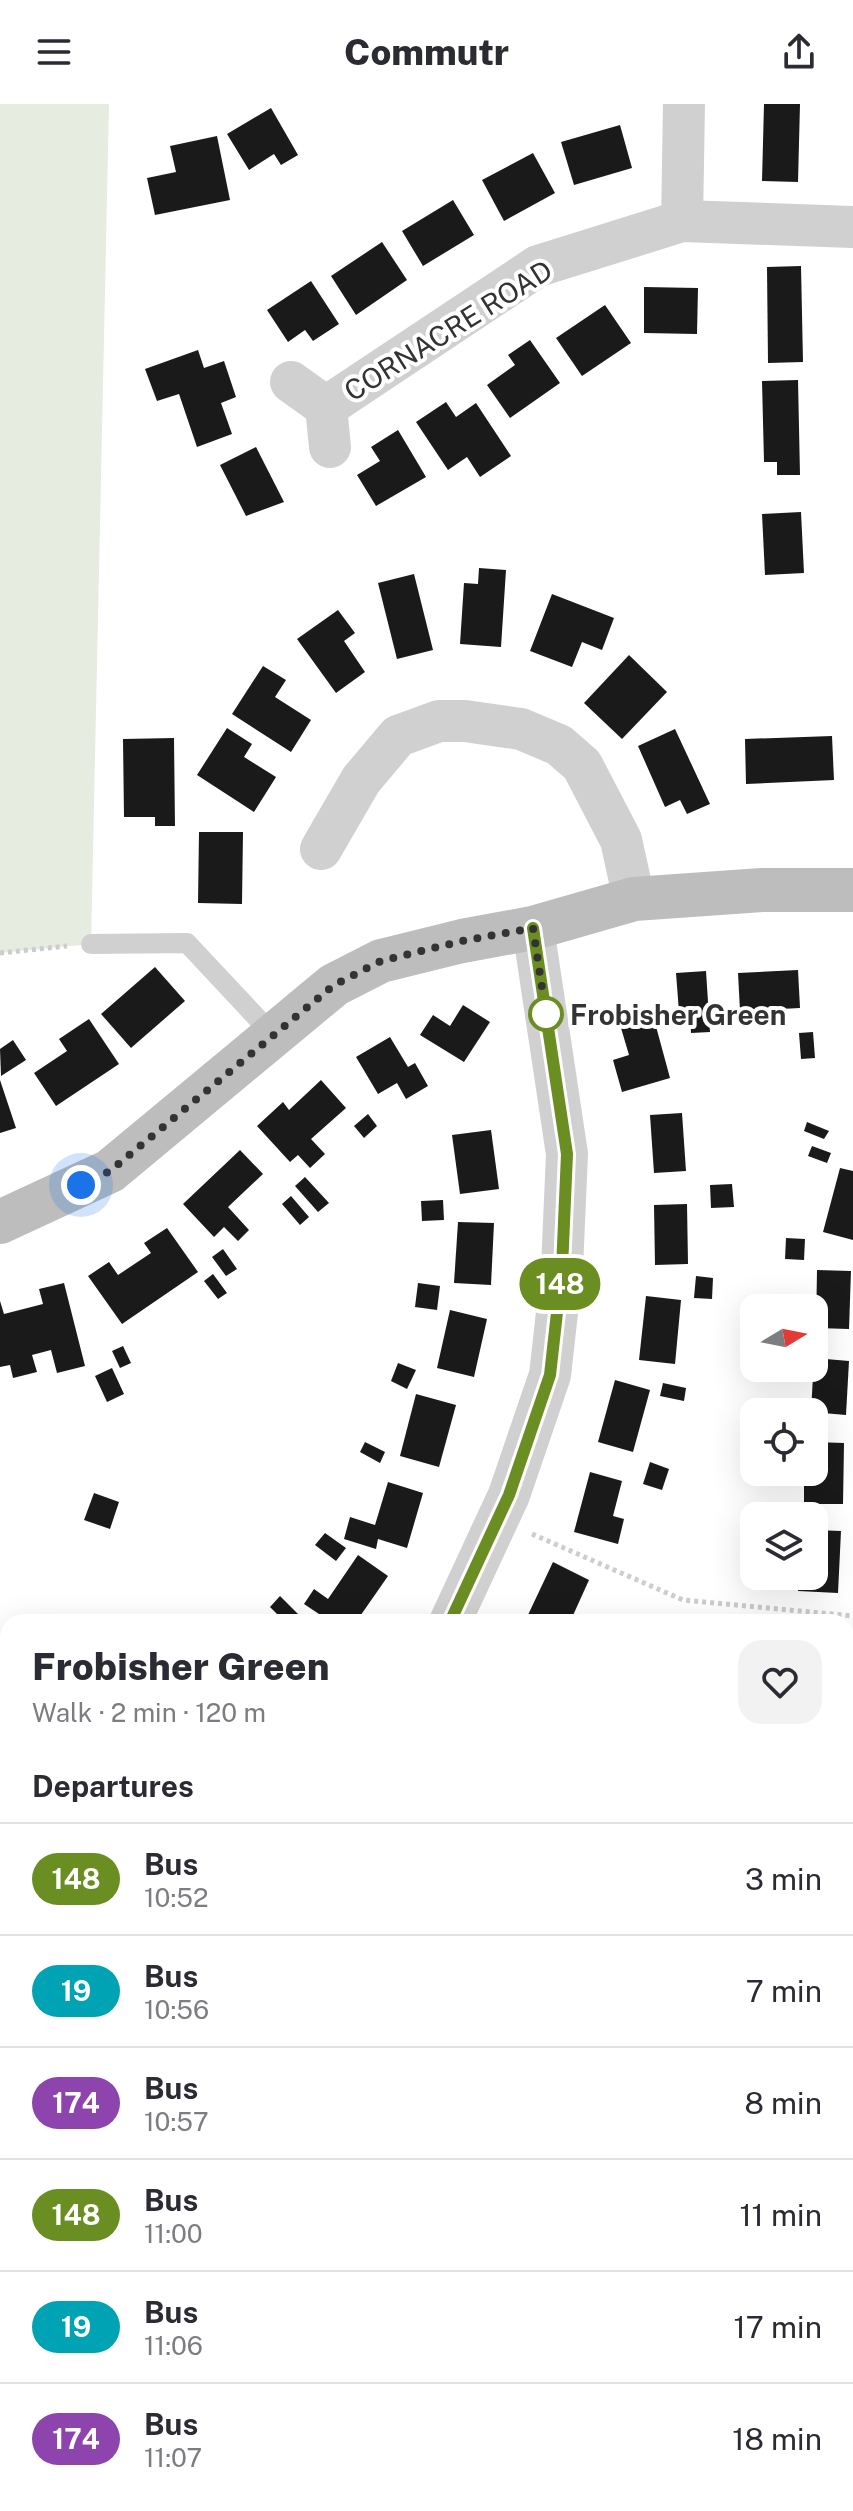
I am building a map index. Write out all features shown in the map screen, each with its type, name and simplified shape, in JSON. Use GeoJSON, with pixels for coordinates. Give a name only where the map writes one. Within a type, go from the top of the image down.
{"type":"FeatureCollection","features":[{"type":"Feature","properties":{"kind":"street"},"geometry":{"type":"LineString","coordinates":[[682,221],[684,104]]}},
{"type":"Feature","properties":{"kind":"street","name":"CORNACRE ROAD"},"geometry":{"type":"LineString","coordinates":[[291,382],[328,427],[538,266],[682,221],[853,227]]}},
{"type":"Feature","properties":{"kind":"street"},"geometry":{"type":"LineString","coordinates":[[321,849],[361,780],[398,736],[439,721],[465,721],[521,729],[559,745],[582,765],[621,840],[634,899]]}},
{"type":"Feature","properties":{"kind":"street"},"geometry":{"type":"LineString","coordinates":[[0,1222],[110,1171],[334,985],[381,961],[533,928],[634,899],[762,890],[853,890]]}},
{"type":"Feature","properties":{"kind":"street"},"geometry":{"type":"LineString","coordinates":[[454,1614],[498,1519],[550,1375],[562,1268],[567,1154],[533,928]]}},
{"type":"Feature","properties":{"kind":"lane"},"geometry":{"type":"LineString","coordinates":[[91,944],[187,943],[274,1036]]}},
{"type":"Feature","properties":{"kind":"path"},"geometry":{"type":"LineString","coordinates":[[0,953],[91,944]]}},
{"type":"Feature","properties":{"kind":"path"},"geometry":{"type":"LineString","coordinates":[[498,1519],[683,1600],[832,1614]]}},
{"type":"Feature","properties":{"kind":"shaded area"},"geometry":{"type":"Polygon","coordinates":[[[0,104],[109,104],[91,944],[0,953],[0,104]]]}},
{"type":"Feature","properties":{"kind":"building"},"geometry":{"type":"Polygon","coordinates":[[[764,104],[800,104],[798,182],[762,181],[764,104]]]}},
{"type":"Feature","properties":{"kind":"building"},"geometry":{"type":"Polygon","coordinates":[[[271,108],[298,155],[281,165],[274,154],[249,170],[227,134],[271,108]]]}},
{"type":"Feature","properties":{"kind":"building"},"geometry":{"type":"Polygon","coordinates":[[[620,125],[632,168],[574,185],[561,142],[620,125]]]}},
{"type":"Feature","properties":{"kind":"building"},"geometry":{"type":"Polygon","coordinates":[[[217,136],[230,200],[155,215],[147,178],[176,172],[170,146],[217,136]]]}},
{"type":"Feature","properties":{"kind":"building"},"geometry":{"type":"Polygon","coordinates":[[[533,153],[555,193],[504,221],[482,180],[533,153]]]}},
{"type":"Feature","properties":{"kind":"building"},"geometry":{"type":"Polygon","coordinates":[[[453,200],[474,235],[423,266],[402,231],[453,200]]]}},
{"type":"Feature","properties":{"kind":"building"},"geometry":{"type":"Polygon","coordinates":[[[382,242],[407,280],[356,315],[331,276],[382,242]]]}},
{"type":"Feature","properties":{"kind":"building"},"geometry":{"type":"Polygon","coordinates":[[[801,266],[803,362],[768,363],[767,267],[801,266]]]}},
{"type":"Feature","properties":{"kind":"building"},"geometry":{"type":"Polygon","coordinates":[[[311,281],[339,324],[313,341],[305,330],[288,342],[267,310],[311,281]]]}},
{"type":"Feature","properties":{"kind":"building"},"geometry":{"type":"Polygon","coordinates":[[[644,287],[698,288],[697,334],[644,333],[644,287]]]}},
{"type":"Feature","properties":{"kind":"building"},"geometry":{"type":"Polygon","coordinates":[[[605,305],[631,343],[582,376],[556,338],[605,305]]]}},
{"type":"Feature","properties":{"kind":"building"},"geometry":{"type":"Polygon","coordinates":[[[530,340],[560,383],[510,418],[487,385],[515,365],[508,355],[530,340]]]}},
{"type":"Feature","properties":{"kind":"building"},"geometry":{"type":"Polygon","coordinates":[[[198,350],[204,368],[224,361],[236,397],[221,403],[232,434],[197,447],[179,394],[157,401],[145,369],[198,350]]]}},
{"type":"Feature","properties":{"kind":"building"},"geometry":{"type":"Polygon","coordinates":[[[798,380],[800,475],[777,475],[777,462],[764,462],[762,381],[798,380]]]}},
{"type":"Feature","properties":{"kind":"building"},"geometry":{"type":"Polygon","coordinates":[[[446,402],[456,417],[476,403],[511,456],[480,477],[467,457],[448,470],[416,422],[446,402]]]}},
{"type":"Feature","properties":{"kind":"building"},"geometry":{"type":"Polygon","coordinates":[[[398,430],[426,477],[376,506],[357,475],[380,461],[371,447],[398,430]]]}},
{"type":"Feature","properties":{"kind":"building"},"geometry":{"type":"Polygon","coordinates":[[[256,447],[284,502],[246,516],[220,465],[256,447]]]}},
{"type":"Feature","properties":{"kind":"building"},"geometry":{"type":"Polygon","coordinates":[[[801,512],[804,573],[765,575],[762,514],[801,512]]]}},
{"type":"Feature","properties":{"kind":"building"},"geometry":{"type":"Polygon","coordinates":[[[479,568],[506,570],[501,647],[460,644],[464,583],[478,584],[479,568]]]}},
{"type":"Feature","properties":{"kind":"building"},"geometry":{"type":"Polygon","coordinates":[[[414,574],[433,650],[397,659],[378,583],[414,574]]]}},
{"type":"Feature","properties":{"kind":"building"},"geometry":{"type":"Polygon","coordinates":[[[552,594],[614,618],[602,650],[582,642],[572,667],[530,651],[552,594]]]}},
{"type":"Feature","properties":{"kind":"building"},"geometry":{"type":"Polygon","coordinates":[[[338,610],[355,633],[344,641],[365,672],[336,693],[297,639],[338,610]]]}},
{"type":"Feature","properties":{"kind":"building"},"geometry":{"type":"Polygon","coordinates":[[[629,655],[667,692],[622,739],[584,703],[629,655]]]}},
{"type":"Feature","properties":{"kind":"building"},"geometry":{"type":"Polygon","coordinates":[[[263,666],[286,680],[275,697],[311,720],[291,752],[232,714],[263,666]]]}},
{"type":"Feature","properties":{"kind":"building"},"geometry":{"type":"Polygon","coordinates":[[[227,728],[252,744],[244,757],[276,777],[254,812],[197,775],[227,728]]]}},
{"type":"Feature","properties":{"kind":"building"},"geometry":{"type":"Polygon","coordinates":[[[675,729],[710,804],[687,814],[680,800],[665,807],[638,746],[675,729]]]}},
{"type":"Feature","properties":{"kind":"building"},"geometry":{"type":"Polygon","coordinates":[[[832,736],[834,780],[746,784],[745,739],[832,736]]]}},
{"type":"Feature","properties":{"kind":"building"},"geometry":{"type":"Polygon","coordinates":[[[174,738],[175,826],[155,826],[155,817],[124,817],[123,739],[174,738]]]}},
{"type":"Feature","properties":{"kind":"building"},"geometry":{"type":"Polygon","coordinates":[[[199,832],[243,832],[242,904],[198,903],[199,832]]]}},
{"type":"Feature","properties":{"kind":"building"},"geometry":{"type":"Polygon","coordinates":[[[155,967],[185,1001],[131,1048],[101,1014],[155,967]]]}},
{"type":"Feature","properties":{"kind":"building"},"geometry":{"type":"Polygon","coordinates":[[[798,970],[800,1008],[740,1011],[738,973],[798,970]]]}},
{"type":"Feature","properties":{"kind":"building"},"geometry":{"type":"Polygon","coordinates":[[[706,971],[710,1032],[691,1033],[690,1012],[679,1012],[676,973],[706,971]]]}},
{"type":"Feature","properties":{"kind":"building"},"geometry":{"type":"Polygon","coordinates":[[[463,1005],[490,1022],[464,1062],[420,1035],[433,1015],[450,1026],[463,1005]]]}},
{"type":"Feature","properties":{"kind":"building"},"geometry":{"type":"Polygon","coordinates":[[[89,1019],[119,1064],[56,1106],[34,1073],[67,1051],[59,1039],[89,1019]]]}},
{"type":"Feature","properties":{"kind":"building"},"geometry":{"type":"Polygon","coordinates":[[[654,1019],[670,1078],[622,1092],[613,1060],[629,1055],[621,1028],[654,1019]]]}},
{"type":"Feature","properties":{"kind":"building"},"geometry":{"type":"Polygon","coordinates":[[[813,1032],[815,1058],[801,1059],[799,1033],[813,1032]]]}},
{"type":"Feature","properties":{"kind":"building"},"geometry":{"type":"Polygon","coordinates":[[[390,1037],[408,1067],[415,1063],[428,1086],[406,1099],[397,1083],[378,1094],[356,1057],[390,1037]]]}},
{"type":"Feature","properties":{"kind":"building"},"geometry":{"type":"Polygon","coordinates":[[[13,1040],[26,1060],[1,1076],[0,1049],[13,1040]]]}},
{"type":"Feature","properties":{"kind":"building"},"geometry":{"type":"Polygon","coordinates":[[[0,1080],[16,1128],[0,1133],[0,1080]]]}},
{"type":"Feature","properties":{"kind":"building"},"geometry":{"type":"Polygon","coordinates":[[[321,1080],[346,1108],[311,1139],[325,1154],[310,1168],[298,1155],[290,1162],[257,1126],[283,1102],[289,1110],[321,1080]]]}},
{"type":"Feature","properties":{"kind":"building"},"geometry":{"type":"Polygon","coordinates":[[[682,1113],[686,1171],[654,1173],[650,1115],[682,1113]]]}},
{"type":"Feature","properties":{"kind":"building"},"geometry":{"type":"Polygon","coordinates":[[[368,1114],[377,1126],[364,1138],[354,1126],[368,1114]]]}},
{"type":"Feature","properties":{"kind":"building"},"geometry":{"type":"Polygon","coordinates":[[[807,1122],[829,1131],[824,1139],[804,1131],[807,1122]]]}},
{"type":"Feature","properties":{"kind":"building"},"geometry":{"type":"Polygon","coordinates":[[[491,1130],[499,1189],[460,1194],[452,1135],[491,1130]]]}},
{"type":"Feature","properties":{"kind":"building"},"geometry":{"type":"Polygon","coordinates":[[[812,1146],[831,1153],[827,1163],[808,1156],[812,1146]]]}},
{"type":"Feature","properties":{"kind":"building"},"geometry":{"type":"Polygon","coordinates":[[[240,1150],[263,1174],[228,1207],[249,1230],[238,1241],[224,1227],[214,1237],[183,1204],[240,1150]]]}},
{"type":"Feature","properties":{"kind":"building"},"geometry":{"type":"Polygon","coordinates":[[[840,1168],[853,1171],[853,1240],[823,1232],[840,1168]]]}},
{"type":"Feature","properties":{"kind":"building"},"geometry":{"type":"Polygon","coordinates":[[[305,1177],[329,1203],[318,1212],[295,1186],[305,1177]]]}},
{"type":"Feature","properties":{"kind":"building"},"geometry":{"type":"Polygon","coordinates":[[[732,1184],[734,1207],[711,1208],[710,1185],[732,1184]]]}},
{"type":"Feature","properties":{"kind":"building"},"geometry":{"type":"Polygon","coordinates":[[[291,1196],[309,1217],[300,1225],[282,1204],[291,1196]]]}},
{"type":"Feature","properties":{"kind":"building"},"geometry":{"type":"Polygon","coordinates":[[[443,1200],[444,1220],[422,1221],[421,1201],[443,1200]]]}},
{"type":"Feature","properties":{"kind":"building"},"geometry":{"type":"Polygon","coordinates":[[[687,1204],[688,1264],[655,1265],[654,1205],[687,1204]]]}},
{"type":"Feature","properties":{"kind":"building"},"geometry":{"type":"Polygon","coordinates":[[[458,1222],[494,1223],[491,1285],[454,1283],[458,1222]]]}},
{"type":"Feature","properties":{"kind":"building"},"geometry":{"type":"Polygon","coordinates":[[[167,1228],[198,1272],[122,1324],[88,1276],[109,1262],[118,1275],[151,1253],[144,1243],[167,1228]]]}},
{"type":"Feature","properties":{"kind":"building"},"geometry":{"type":"Polygon","coordinates":[[[786,1238],[805,1239],[804,1260],[785,1259],[786,1238]]]}},
{"type":"Feature","properties":{"kind":"building"},"geometry":{"type":"Polygon","coordinates":[[[223,1249],[237,1269],[226,1276],[212,1257],[223,1249]]]}},
{"type":"Feature","properties":{"kind":"building"},"geometry":{"type":"Polygon","coordinates":[[[817,1270],[851,1271],[849,1329],[828,1328],[828,1294],[817,1294],[817,1270]]]}},
{"type":"Feature","properties":{"kind":"building"},"geometry":{"type":"Polygon","coordinates":[[[213,1274],[227,1293],[218,1299],[204,1281],[213,1274]]]}},
{"type":"Feature","properties":{"kind":"building"},"geometry":{"type":"Polygon","coordinates":[[[696,1276],[713,1278],[712,1299],[694,1298],[696,1276]]]}},
{"type":"Feature","properties":{"kind":"building"},"geometry":{"type":"Polygon","coordinates":[[[64,1283],[85,1366],[57,1373],[51,1350],[32,1355],[37,1372],[13,1378],[10,1365],[0,1367],[0,1301],[4,1314],[43,1304],[39,1289],[64,1283]]]}},
{"type":"Feature","properties":{"kind":"building"},"geometry":{"type":"Polygon","coordinates":[[[418,1283],[440,1286],[437,1310],[415,1307],[418,1283]]]}},
{"type":"Feature","properties":{"kind":"building"},"geometry":{"type":"Polygon","coordinates":[[[646,1296],[681,1300],[675,1364],[639,1360],[646,1296]]]}},
{"type":"Feature","properties":{"kind":"building"},"geometry":{"type":"Polygon","coordinates":[[[450,1310],[487,1319],[474,1377],[437,1368],[450,1310]]]}},
{"type":"Feature","properties":{"kind":"building"},"geometry":{"type":"Polygon","coordinates":[[[123,1346],[131,1363],[120,1368],[112,1351],[123,1346]]]}},
{"type":"Feature","properties":{"kind":"building"},"geometry":{"type":"Polygon","coordinates":[[[828,1359],[849,1361],[846,1415],[828,1413],[828,1398],[812,1398],[813,1382],[828,1382],[828,1359]]]}},
{"type":"Feature","properties":{"kind":"building"},"geometry":{"type":"Polygon","coordinates":[[[398,1363],[416,1370],[407,1389],[391,1381],[398,1363]]]}},
{"type":"Feature","properties":{"kind":"building"},"geometry":{"type":"Polygon","coordinates":[[[112,1368],[124,1394],[107,1402],[95,1376],[112,1368]]]}},
{"type":"Feature","properties":{"kind":"building"},"geometry":{"type":"Polygon","coordinates":[[[615,1380],[650,1390],[633,1452],[598,1442],[615,1380]]]}},
{"type":"Feature","properties":{"kind":"building"},"geometry":{"type":"Polygon","coordinates":[[[663,1383],[686,1388],[684,1401],[660,1396],[663,1383]]]}},
{"type":"Feature","properties":{"kind":"building"},"geometry":{"type":"Polygon","coordinates":[[[416,1394],[456,1405],[439,1467],[400,1456],[416,1394]]]}},
{"type":"Feature","properties":{"kind":"building"},"geometry":{"type":"Polygon","coordinates":[[[365,1442],[385,1452],[380,1463],[360,1452],[365,1442]]]}},
{"type":"Feature","properties":{"kind":"building"},"geometry":{"type":"Polygon","coordinates":[[[828,1442],[844,1443],[843,1504],[804,1502],[804,1486],[828,1486],[828,1442]]]}},
{"type":"Feature","properties":{"kind":"building"},"geometry":{"type":"Polygon","coordinates":[[[650,1462],[669,1469],[662,1490],[643,1484],[650,1462]]]}},
{"type":"Feature","properties":{"kind":"building"},"geometry":{"type":"Polygon","coordinates":[[[590,1472],[622,1481],[613,1516],[624,1519],[618,1544],[574,1532],[590,1472]]]}},
{"type":"Feature","properties":{"kind":"building"},"geometry":{"type":"Polygon","coordinates":[[[388,1482],[423,1493],[407,1548],[378,1539],[376,1549],[344,1539],[350,1517],[375,1525],[388,1482]]]}},
{"type":"Feature","properties":{"kind":"building"},"geometry":{"type":"Polygon","coordinates":[[[94,1493],[119,1502],[110,1529],[84,1520],[94,1493]]]}},
{"type":"Feature","properties":{"kind":"building"},"geometry":{"type":"Polygon","coordinates":[[[828,1531],[841,1531],[838,1593],[798,1591],[828,1590],[828,1531]]]}},
{"type":"Feature","properties":{"kind":"building"},"geometry":{"type":"Polygon","coordinates":[[[325,1533],[346,1548],[336,1561],[315,1545],[325,1533]]]}},
{"type":"Feature","properties":{"kind":"building"},"geometry":{"type":"Polygon","coordinates":[[[358,1555],[388,1576],[362,1614],[319,1614],[304,1604],[314,1589],[328,1599],[358,1555]]]}},
{"type":"Feature","properties":{"kind":"building"},"geometry":{"type":"Polygon","coordinates":[[[553,1562],[589,1580],[574,1614],[528,1614],[553,1562]]]}},
{"type":"Feature","properties":{"kind":"building"},"geometry":{"type":"Polygon","coordinates":[[[280,1596],[298,1614],[277,1614],[270,1607],[280,1596]]]}},
{"type":"Feature","properties":{"kind":"bus line","name":"148"},"geometry":{"type":"LineString","coordinates":[[455,1614],[509,1495],[550,1375],[562,1268],[567,1154],[533,928]]}},
{"type":"Feature","properties":{"kind":"place","name":"Frobisher Green"},"geometry":{"type":"Point","coordinates":[546,1014]}},
{"type":"Feature","properties":{"kind":"route"},"geometry":{"type":"LineString","coordinates":[[81,1185],[110,1171],[334,985],[381,961],[533,928],[547,1021],[546,1014]]}}]}
